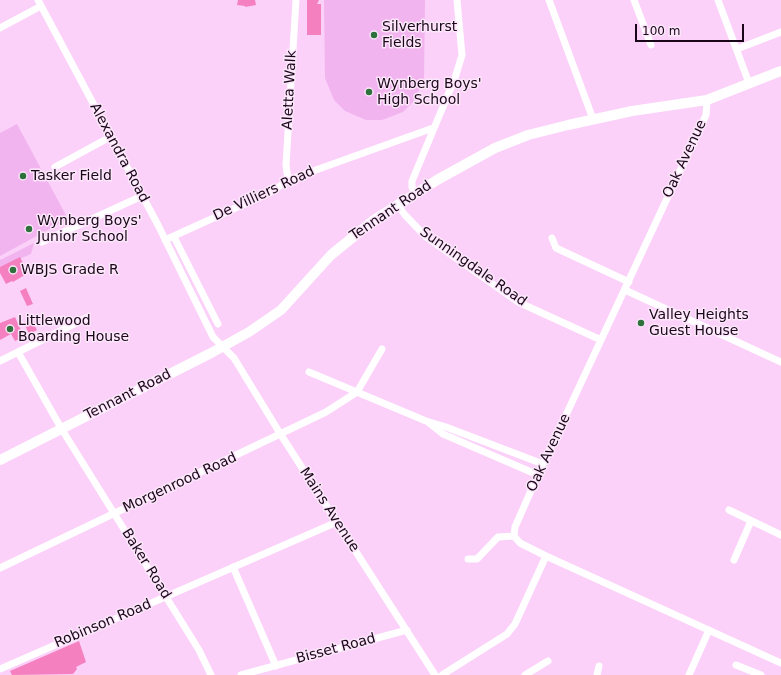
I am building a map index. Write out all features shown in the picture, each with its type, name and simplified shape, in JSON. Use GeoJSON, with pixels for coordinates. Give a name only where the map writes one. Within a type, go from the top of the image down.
{"type":"FeatureCollection","features":[{"type":"Feature","properties":{"kind":"main road","name":"Tennant Road"},"geometry":{"type":"LineString","coordinates":[[0,460],[249,332],[281,310],[340,247],[374,220],[397,204],[495,148],[545,130],[707,100],[781,71]]}},
{"type":"Feature","properties":{"kind":"street","name":"Aletta Walk"},"geometry":{"type":"LineString","coordinates":[[288,180],[286,165],[296,0]]}},
{"type":"Feature","properties":{"kind":"street"},"geometry":{"type":"LineString","coordinates":[[415,194],[412,187],[412,181],[433,128],[456,78],[462,55],[457,0]]}},
{"type":"Feature","properties":{"kind":"street"},"geometry":{"type":"LineString","coordinates":[[549,0],[593,120]]}},
{"type":"Feature","properties":{"kind":"street"},"geometry":{"type":"LineString","coordinates":[[634,0],[651,46]]}},
{"type":"Feature","properties":{"kind":"street"},"geometry":{"type":"LineString","coordinates":[[718,0],[749,83]]}},
{"type":"Feature","properties":{"kind":"street"},"geometry":{"type":"LineString","coordinates":[[0,28],[39,3]]}},
{"type":"Feature","properties":{"kind":"street","name":"Alexandra Road"},"geometry":{"type":"LineString","coordinates":[[39,3],[165,240],[179,271],[213,337],[222,347]]}},
{"type":"Feature","properties":{"kind":"street"},"geometry":{"type":"LineString","coordinates":[[737,49],[781,32]]}},
{"type":"Feature","properties":{"kind":"street","name":"Oak Avenue"},"geometry":{"type":"LineString","coordinates":[[514,536],[515,527],[543,464],[706,114],[707,100]]}},
{"type":"Feature","properties":{"kind":"street","name":"De Villiers Road"},"geometry":{"type":"LineString","coordinates":[[165,240],[274,190],[288,180],[433,128]]}},
{"type":"Feature","properties":{"kind":"street"},"geometry":{"type":"LineString","coordinates":[[55,167],[110,136]]}},
{"type":"Feature","properties":{"kind":"street"},"geometry":{"type":"LineString","coordinates":[[42,242],[142,196]]}},
{"type":"Feature","properties":{"kind":"street","name":"Sunningdale Road"},"geometry":{"type":"LineString","coordinates":[[397,204],[405,215],[426,237],[518,302],[601,340]]}},
{"type":"Feature","properties":{"kind":"street"},"geometry":{"type":"LineString","coordinates":[[174,236],[218,324]]}},
{"type":"Feature","properties":{"kind":"street"},"geometry":{"type":"LineString","coordinates":[[552,238],[556,248],[629,282]]}},
{"type":"Feature","properties":{"kind":"street"},"geometry":{"type":"LineString","coordinates":[[174,260],[183,255]]}},
{"type":"Feature","properties":{"kind":"street"},"geometry":{"type":"LineString","coordinates":[[179,271],[189,266]]}},
{"type":"Feature","properties":{"kind":"street"},"geometry":{"type":"LineString","coordinates":[[625,290],[781,362]]}},
{"type":"Feature","properties":{"kind":"street"},"geometry":{"type":"LineString","coordinates":[[198,308],[207,302]]}},
{"type":"Feature","properties":{"kind":"street"},"geometry":{"type":"LineString","coordinates":[[0,361],[86,318]]}},
{"type":"Feature","properties":{"kind":"street","name":"Mains Avenue"},"geometry":{"type":"LineString","coordinates":[[222,347],[234,358],[281,435],[435,675]]}},
{"type":"Feature","properties":{"kind":"street"},"geometry":{"type":"LineString","coordinates":[[356,392],[382,349]]}},
{"type":"Feature","properties":{"kind":"street","name":"Baker Road"},"geometry":{"type":"LineString","coordinates":[[18,352],[61,428],[199,650],[211,675]]}},
{"type":"Feature","properties":{"kind":"street"},"geometry":{"type":"LineString","coordinates":[[309,372],[426,421],[446,427],[543,464]]}},
{"type":"Feature","properties":{"kind":"street","name":"Morgenrood Road"},"geometry":{"type":"LineString","coordinates":[[0,568],[281,435],[326,412],[356,392]]}},
{"type":"Feature","properties":{"kind":"street"},"geometry":{"type":"LineString","coordinates":[[426,421],[443,434],[538,475]]}},
{"type":"Feature","properties":{"kind":"street"},"geometry":{"type":"LineString","coordinates":[[729,510],[781,535]]}},
{"type":"Feature","properties":{"kind":"street"},"geometry":{"type":"LineString","coordinates":[[734,560],[751,521]]}},
{"type":"Feature","properties":{"kind":"street","name":"Robinson Road"},"geometry":{"type":"LineString","coordinates":[[0,669],[337,522]]}},
{"type":"Feature","properties":{"kind":"street"},"geometry":{"type":"LineString","coordinates":[[468,559],[477,559],[498,537],[514,536],[520,543],[546,556],[781,663]]}},
{"type":"Feature","properties":{"kind":"street"},"geometry":{"type":"LineString","coordinates":[[442,675],[507,634],[515,624],[546,556]]}},
{"type":"Feature","properties":{"kind":"street"},"geometry":{"type":"LineString","coordinates":[[233,567],[276,666]]}},
{"type":"Feature","properties":{"kind":"street","name":"Bisset Road"},"geometry":{"type":"LineString","coordinates":[[242,675],[407,630]]}},
{"type":"Feature","properties":{"kind":"street"},"geometry":{"type":"LineString","coordinates":[[689,675],[709,630]]}},
{"type":"Feature","properties":{"kind":"street"},"geometry":{"type":"LineString","coordinates":[[525,675],[548,661]]}},
{"type":"Feature","properties":{"kind":"street"},"geometry":{"type":"LineString","coordinates":[[736,665],[761,675]]}},
{"type":"Feature","properties":{"kind":"street"},"geometry":{"type":"LineString","coordinates":[[597,675],[599,666]]}},
{"type":"Feature","properties":{"kind":"shaded area","name":"Silverhurst Fields"},"geometry":{"type":"Polygon","coordinates":[[[324,0],[425,0],[424,80],[414,101],[403,112],[382,120],[366,120],[345,111],[334,100],[325,78],[324,0]]]}},
{"type":"Feature","properties":{"kind":"shaded area","name":"Tasker Field"},"geometry":{"type":"Polygon","coordinates":[[[17,124],[68,219],[0,256],[0,133],[17,124]]]}},
{"type":"Feature","properties":{"kind":"shaded area"},"geometry":{"type":"Polygon","coordinates":[[[34,243],[31,254],[0,267],[0,260],[34,243]]]}},
{"type":"Feature","properties":{"kind":"building"},"geometry":{"type":"Polygon","coordinates":[[[238,0],[255,0],[256,5],[245,7],[237,5],[238,0]]]}},
{"type":"Feature","properties":{"kind":"building"},"geometry":{"type":"Polygon","coordinates":[[[307,0],[319,0],[317,4],[321,4],[321,35],[307,35],[307,0]]]}},
{"type":"Feature","properties":{"kind":"building","name":"WBJS Grade R"},"geometry":{"type":"Polygon","coordinates":[[[20,257],[28,273],[13,282],[12,281],[6,284],[0,273],[0,267],[20,257]]]}},
{"type":"Feature","properties":{"kind":"building"},"geometry":{"type":"Polygon","coordinates":[[[26,288],[33,304],[27,306],[20,291],[26,288]]]}},
{"type":"Feature","properties":{"kind":"building","name":"Littlewood Boarding House"},"geometry":{"type":"Polygon","coordinates":[[[15,317],[24,337],[15,341],[11,334],[0,340],[0,323],[15,317]]]}},
{"type":"Feature","properties":{"kind":"building"},"geometry":{"type":"Polygon","coordinates":[[[31,319],[37,330],[29,334],[24,323],[31,319]]]}},
{"type":"Feature","properties":{"kind":"building"},"geometry":{"type":"Polygon","coordinates":[[[79,641],[86,662],[76,667],[77,669],[73,674],[12,675],[10,671],[79,641]]]}},
{"type":"Feature","properties":{"kind":"place","name":"Silverhurst Fields"},"geometry":{"type":"Point","coordinates":[374,35]}},
{"type":"Feature","properties":{"kind":"place","name":"Wynberg Boys' High School"},"geometry":{"type":"Point","coordinates":[369,92]}},
{"type":"Feature","properties":{"kind":"place","name":"Tasker Field"},"geometry":{"type":"Point","coordinates":[23,176]}},
{"type":"Feature","properties":{"kind":"place","name":"Wynberg Boys' Junior School"},"geometry":{"type":"Point","coordinates":[29,229]}},
{"type":"Feature","properties":{"kind":"place","name":"WBJS Grade R"},"geometry":{"type":"Point","coordinates":[13,270]}},
{"type":"Feature","properties":{"kind":"place","name":"Valley Heights Guest House"},"geometry":{"type":"Point","coordinates":[641,323]}},
{"type":"Feature","properties":{"kind":"place","name":"Littlewood Boarding House"},"geometry":{"type":"Point","coordinates":[10,329]}}]}
